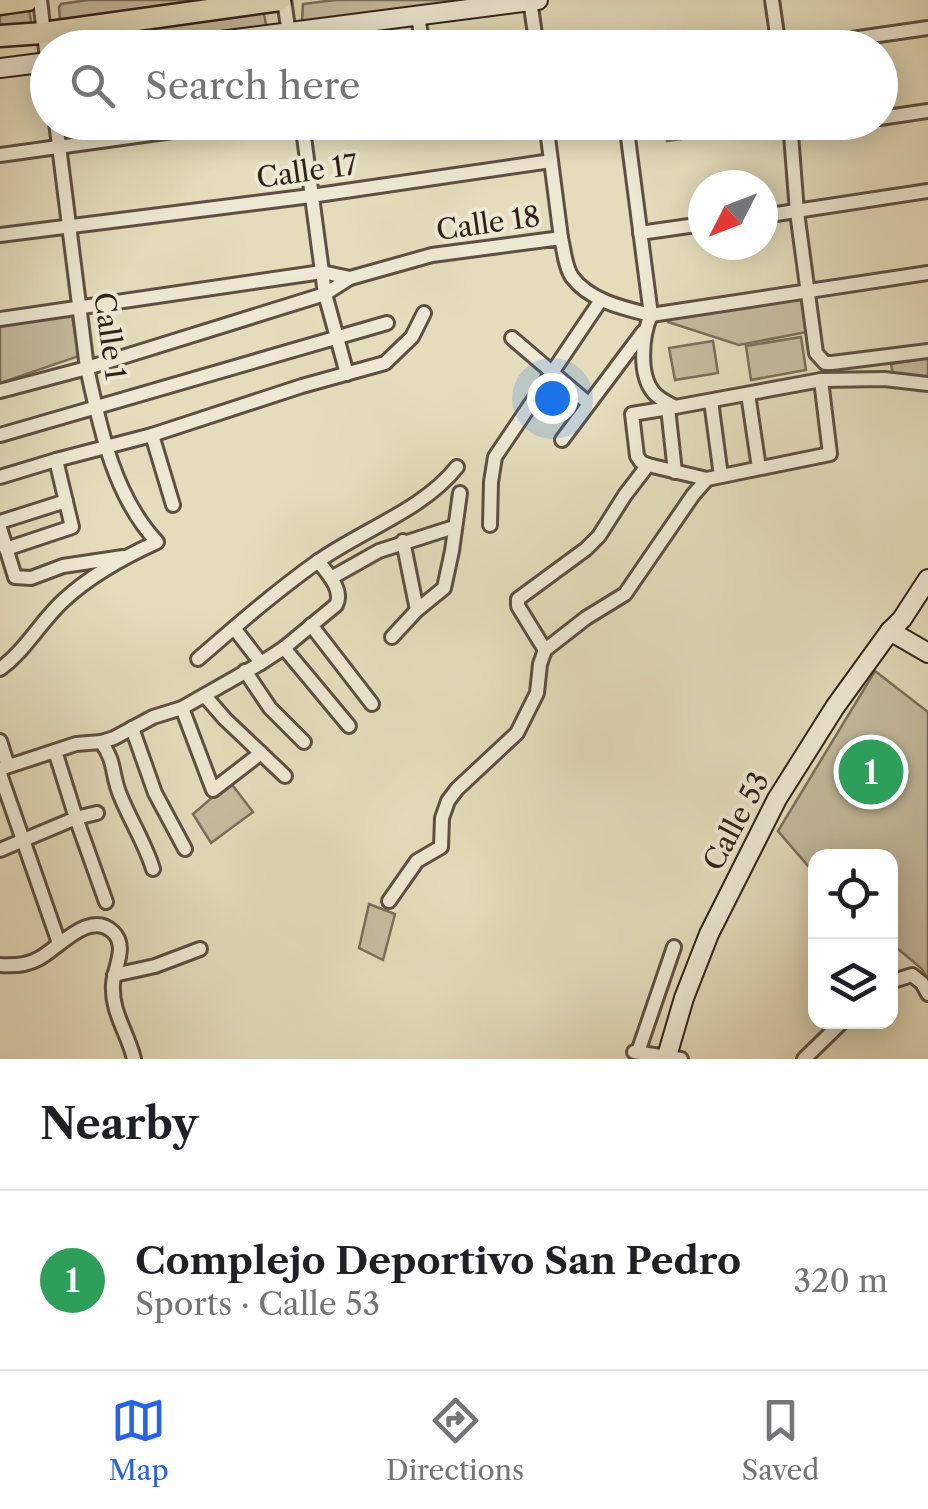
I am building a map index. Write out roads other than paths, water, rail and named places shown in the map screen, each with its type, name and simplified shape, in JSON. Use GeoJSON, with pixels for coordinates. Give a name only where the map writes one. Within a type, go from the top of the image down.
{"type":"FeatureCollection","features":[{"type":"Feature","properties":{"kind":"main road"},"geometry":{"type":"LineString","coordinates":[[0,4],[28,0]]}},
{"type":"Feature","properties":{"kind":"main road"},"geometry":{"type":"LineString","coordinates":[[58,30],[282,0]]}},
{"type":"Feature","properties":{"kind":"main road"},"geometry":{"type":"LineString","coordinates":[[0,36],[30,33]]}},
{"type":"Feature","properties":{"kind":"street"},"geometry":{"type":"LineString","coordinates":[[40,0],[43,30]]}},
{"type":"Feature","properties":{"kind":"street"},"geometry":{"type":"LineString","coordinates":[[282,0],[288,30]]}},
{"type":"Feature","properties":{"kind":"street"},"geometry":{"type":"LineString","coordinates":[[530,0],[534,30]]}},
{"type":"Feature","properties":{"kind":"street"},"geometry":{"type":"LineString","coordinates":[[343,30],[538,0]]}},
{"type":"Feature","properties":{"kind":"street"},"geometry":{"type":"LineString","coordinates":[[772,0],[776,30]]}},
{"type":"Feature","properties":{"kind":"street"},"geometry":{"type":"LineString","coordinates":[[418,16],[420,30]]}},
{"type":"Feature","properties":{"kind":"street"},"geometry":{"type":"LineString","coordinates":[[898,32],[928,28]]}},
{"type":"Feature","properties":{"kind":"street"},"geometry":{"type":"LineString","coordinates":[[0,68],[30,65]]}},
{"type":"Feature","properties":{"kind":"street"},"geometry":{"type":"LineString","coordinates":[[898,115],[928,110]]}},
{"type":"Feature","properties":{"kind":"street","name":"Calle 1"},"geometry":{"type":"LineString","coordinates":[[59,140],[87,368],[96,406],[125,497],[140,524],[157,542],[125,557]]}},
{"type":"Feature","properties":{"kind":"street"},"geometry":{"type":"LineString","coordinates":[[0,155],[110,140]]}},
{"type":"Feature","properties":{"kind":"street"},"geometry":{"type":"LineString","coordinates":[[304,140],[324,294],[346,374]]}},
{"type":"Feature","properties":{"kind":"street"},"geometry":{"type":"LineString","coordinates":[[548,140],[561,238]]}},
{"type":"Feature","properties":{"kind":"street"},"geometry":{"type":"LineString","coordinates":[[562,440],[644,332],[651,315],[628,140]]}},
{"type":"Feature","properties":{"kind":"street"},"geometry":{"type":"LineString","coordinates":[[791,140],[796,212],[816,353],[825,363],[928,352]]}},
{"type":"Feature","properties":{"kind":"street","name":"Calle 17"},"geometry":{"type":"LineString","coordinates":[[0,235],[550,161]]}},
{"type":"Feature","properties":{"kind":"street"},"geometry":{"type":"LineString","coordinates":[[778,214],[928,191]]}},
{"type":"Feature","properties":{"kind":"street"},"geometry":{"type":"LineString","coordinates":[[640,232],[688,226]]}},
{"type":"Feature","properties":{"kind":"street","name":"Calle 18"},"geometry":{"type":"LineString","coordinates":[[0,319],[322,272],[350,278],[432,255],[561,238],[571,275],[601,300]]}},
{"type":"Feature","properties":{"kind":"street"},"geometry":{"type":"LineString","coordinates":[[490,525],[495,457],[601,300],[651,315],[928,273]]}},
{"type":"Feature","properties":{"kind":"street"},"geometry":{"type":"LineString","coordinates":[[0,391],[324,294],[350,278]]}},
{"type":"Feature","properties":{"kind":"street"},"geometry":{"type":"LineString","coordinates":[[0,478],[385,363],[412,337],[424,314]]}},
{"type":"Feature","properties":{"kind":"street"},"geometry":{"type":"LineString","coordinates":[[0,435],[387,323]]}},
{"type":"Feature","properties":{"kind":"street"},"geometry":{"type":"LineString","coordinates":[[644,332],[648,384],[671,407],[676,472]]}},
{"type":"Feature","properties":{"kind":"street"},"geometry":{"type":"LineString","coordinates":[[512,338],[588,403]]}},
{"type":"Feature","properties":{"kind":"street"},"geometry":{"type":"LineString","coordinates":[[821,380],[830,454],[714,478],[648,465],[637,456],[632,414],[821,380],[884,379],[928,384]]}},
{"type":"Feature","properties":{"kind":"street"},"geometry":{"type":"LineString","coordinates":[[748,394],[760,468]]}},
{"type":"Feature","properties":{"kind":"street"},"geometry":{"type":"LineString","coordinates":[[711,401],[714,478]]}},
{"type":"Feature","properties":{"kind":"street"},"geometry":{"type":"LineString","coordinates":[[152,435],[173,505]]}},
{"type":"Feature","properties":{"kind":"street"},"geometry":{"type":"LineString","coordinates":[[6,549],[72,527],[56,460]]}},
{"type":"Feature","properties":{"kind":"street"},"geometry":{"type":"LineString","coordinates":[[545,650],[518,606],[518,598],[599,536],[648,465]]}},
{"type":"Feature","properties":{"kind":"street"},"geometry":{"type":"LineString","coordinates":[[198,660],[318,561],[419,500],[457,467]]}},
{"type":"Feature","properties":{"kind":"street"},"geometry":{"type":"LineString","coordinates":[[389,901],[417,861],[440,847],[442,818],[457,789],[516,732],[537,693],[545,650],[625,594],[692,496],[714,478]]}},
{"type":"Feature","properties":{"kind":"street"},"geometry":{"type":"LineString","coordinates":[[392,638],[444,588],[460,492]]}},
{"type":"Feature","properties":{"kind":"street"},"geometry":{"type":"LineString","coordinates":[[66,501],[0,525],[16,578],[32,578],[64,566],[125,557]]}},
{"type":"Feature","properties":{"kind":"street"},"geometry":{"type":"LineString","coordinates":[[331,578],[379,550],[454,527]]}},
{"type":"Feature","properties":{"kind":"street"},"geometry":{"type":"LineString","coordinates":[[403,542],[418,610]]}},
{"type":"Feature","properties":{"kind":"street"},"geometry":{"type":"LineString","coordinates":[[0,669],[20,654],[38,626],[63,601],[125,557]]}},
{"type":"Feature","properties":{"kind":"street"},"geometry":{"type":"LineString","coordinates":[[3,770],[76,744],[114,738],[205,696],[284,648],[339,599],[331,578],[318,561]]}},
{"type":"Feature","properties":{"kind":"street","name":"Calle 53"},"geometry":{"type":"LineString","coordinates":[[890,631],[894,616],[928,564]]}},
{"type":"Feature","properties":{"kind":"street","name":"Calle 53"},"geometry":{"type":"LineString","coordinates":[[674,1058],[684,998],[708,934],[778,799],[835,708],[928,579]]}},
{"type":"Feature","properties":{"kind":"street"},"geometry":{"type":"LineString","coordinates":[[311,625],[372,704]]}},
{"type":"Feature","properties":{"kind":"street"},"geometry":{"type":"LineString","coordinates":[[234,628],[261,663]]}},
{"type":"Feature","properties":{"kind":"street"},"geometry":{"type":"LineString","coordinates":[[890,631],[928,654]]}},
{"type":"Feature","properties":{"kind":"street"},"geometry":{"type":"LineString","coordinates":[[284,648],[349,726]]}},
{"type":"Feature","properties":{"kind":"street"},"geometry":{"type":"LineString","coordinates":[[245,671],[270,708],[304,742]]}},
{"type":"Feature","properties":{"kind":"street"},"geometry":{"type":"LineString","coordinates":[[205,696],[285,776]]}},
{"type":"Feature","properties":{"kind":"street"},"geometry":{"type":"LineString","coordinates":[[182,708],[213,790],[261,753]]}},
{"type":"Feature","properties":{"kind":"street"},"geometry":{"type":"LineString","coordinates":[[132,728],[156,793],[185,849]]}},
{"type":"Feature","properties":{"kind":"street"},"geometry":{"type":"LineString","coordinates":[[0,741],[3,770],[23,841],[59,943]]}},
{"type":"Feature","properties":{"kind":"street"},"geometry":{"type":"LineString","coordinates":[[100,742],[110,755],[117,786],[153,869]]}},
{"type":"Feature","properties":{"kind":"street"},"geometry":{"type":"LineString","coordinates":[[55,751],[106,902]]}},
{"type":"Feature","properties":{"kind":"street"},"geometry":{"type":"LineString","coordinates":[[0,850],[97,812]]}},
{"type":"Feature","properties":{"kind":"street"},"geometry":{"type":"LineString","coordinates":[[1,962],[37,960],[71,934],[100,926],[109,929],[120,949],[112,993],[134,1059]]}},
{"type":"Feature","properties":{"kind":"street"},"geometry":{"type":"LineString","coordinates":[[674,947],[635,1052],[674,1058]]}},
{"type":"Feature","properties":{"kind":"street"},"geometry":{"type":"LineString","coordinates":[[114,975],[155,966],[200,949]]}},
{"type":"Feature","properties":{"kind":"street"},"geometry":{"type":"LineString","coordinates":[[898,980],[912,976],[928,994]]}},
{"type":"Feature","properties":{"kind":"street"},"geometry":{"type":"LineString","coordinates":[[804,1059],[835,1029]]}},
{"type":"Feature","properties":{"kind":"place","name":"Complejo Deportivo San Pedro"},"geometry":{"type":"Point","coordinates":[871,772]}}]}
